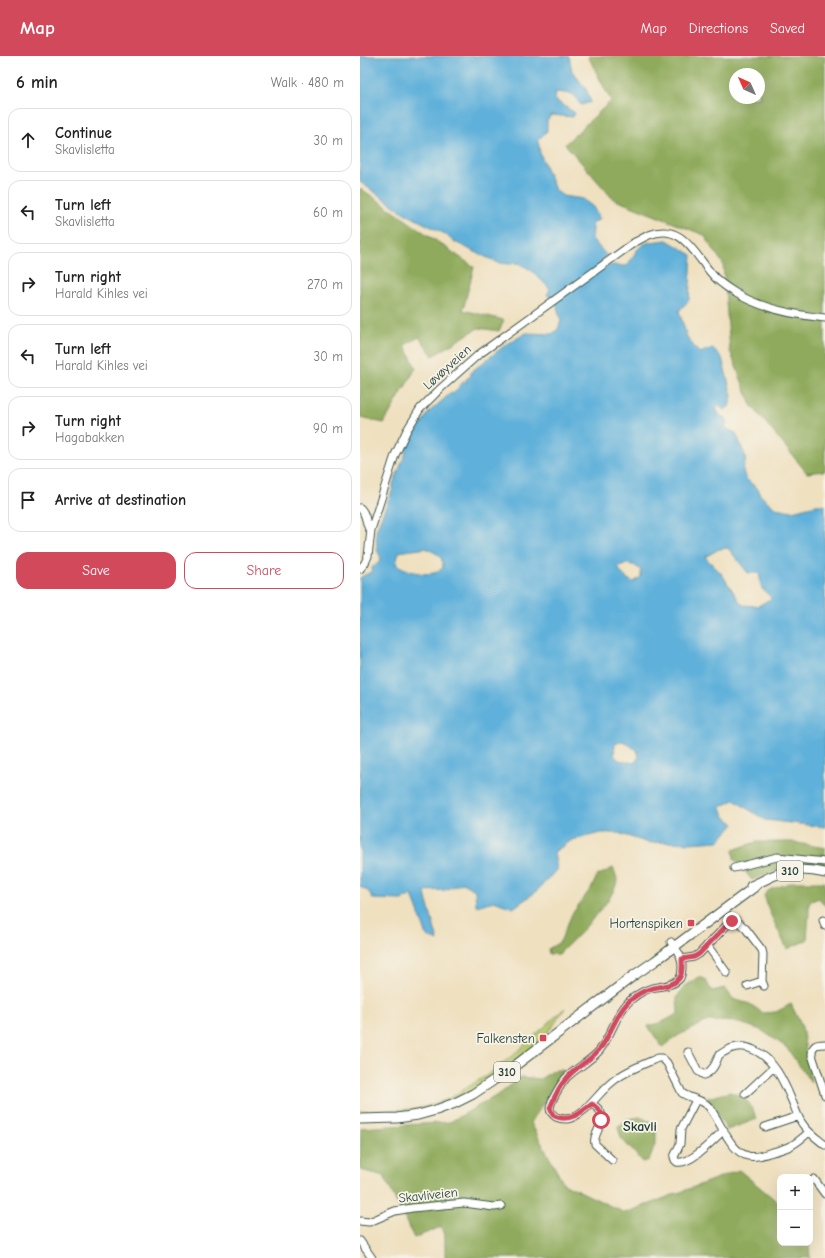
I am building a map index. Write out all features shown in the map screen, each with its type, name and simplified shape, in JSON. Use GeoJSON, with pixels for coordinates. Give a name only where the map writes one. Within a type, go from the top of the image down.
{"type":"FeatureCollection","features":[{"type":"Feature","properties":{"kind":"main road","name":"310"},"geometry":{"type":"LineString","coordinates":[[360,1119],[397,1118],[418,1115],[455,1103],[473,1094],[512,1068],[725,902],[746,889],[788,871],[825,873]]}},
{"type":"Feature","properties":{"kind":"street","name":"Løvøyveien"},"geometry":{"type":"LineString","coordinates":[[360,570],[368,556],[371,530],[395,455],[407,430],[420,409],[446,383],[478,355],[635,242],[649,235],[661,232],[679,236],[688,243],[711,273],[723,285],[736,294],[776,310],[804,316],[825,318]]}},
{"type":"Feature","properties":{"kind":"street","name":"Løvøyveien"},"geometry":{"type":"LineString","coordinates":[[360,508],[364,512],[367,526],[371,530]]}},
{"type":"Feature","properties":{"kind":"street"},"geometry":{"type":"LineString","coordinates":[[734,868],[777,857],[825,862]]}},
{"type":"Feature","properties":{"kind":"street"},"geometry":{"type":"LineString","coordinates":[[682,959],[694,957],[728,924],[732,921],[739,921],[762,950],[763,954],[763,984],[747,986]]}},
{"type":"Feature","properties":{"kind":"street"},"geometry":{"type":"LineString","coordinates":[[673,944],[682,959],[681,976],[678,980],[670,984],[645,991],[633,998],[623,1008],[599,1051],[566,1079],[559,1088],[550,1108],[553,1115],[565,1119],[571,1118],[592,1104],[613,1081],[634,1069],[658,1058],[662,1058],[668,1063],[682,1093],[702,1102],[709,1107],[730,1141],[740,1153],[750,1157],[759,1156],[791,1146],[797,1143],[809,1132]]}},
{"type":"Feature","properties":{"kind":"street"},"geometry":{"type":"LineString","coordinates":[[707,946],[727,973]]}},
{"type":"Feature","properties":{"kind":"street"},"geometry":{"type":"LineString","coordinates":[[825,1044],[816,1045],[812,1050],[812,1055],[825,1095]]}},
{"type":"Feature","properties":{"kind":"street"},"geometry":{"type":"LineString","coordinates":[[688,1052],[698,1071],[704,1075],[707,1074],[716,1064],[719,1055],[733,1048],[740,1046],[753,1049],[764,1056],[774,1067],[782,1080],[804,1126],[825,1145]]}},
{"type":"Feature","properties":{"kind":"street"},"geometry":{"type":"LineString","coordinates":[[745,1094],[774,1067]]}},
{"type":"Feature","properties":{"kind":"street"},"geometry":{"type":"LineString","coordinates":[[696,1100],[681,1129],[680,1144],[674,1157],[675,1160],[677,1162],[684,1162],[701,1152],[724,1130]]}},
{"type":"Feature","properties":{"kind":"street"},"geometry":{"type":"LineString","coordinates":[[592,1104],[601,1111],[602,1117],[595,1138],[596,1147],[612,1160]]}},
{"type":"Feature","properties":{"kind":"street"},"geometry":{"type":"LineString","coordinates":[[765,1127],[798,1116]]}},
{"type":"Feature","properties":{"kind":"street"},"geometry":{"type":"LineString","coordinates":[[814,1179],[825,1194]]}},
{"type":"Feature","properties":{"kind":"street","name":"Skavliveien"},"geometry":{"type":"LineString","coordinates":[[360,1221],[369,1222],[395,1211],[412,1208],[464,1203],[494,1207],[501,1206]]}},
{"type":"Feature","properties":{"kind":"street"},"geometry":{"type":"LineString","coordinates":[[360,1241],[372,1258]]}},
{"type":"Feature","properties":{"kind":"green space"},"geometry":{"type":"Polygon","coordinates":[[[588,56],[825,56],[825,471],[807,473],[751,405],[730,351],[723,264],[704,235],[613,199],[565,144],[611,101],[588,56]]]}},
{"type":"Feature","properties":{"kind":"green space"},"geometry":{"type":"Polygon","coordinates":[[[360,188],[474,267],[463,310],[504,320],[499,331],[478,328],[433,356],[419,337],[405,345],[416,368],[384,423],[360,418],[360,188]]]}},
{"type":"Feature","properties":{"kind":"green space"},"geometry":{"type":"Polygon","coordinates":[[[756,842],[792,842],[825,848],[825,870],[802,865],[780,869],[752,880],[734,858],[733,850],[756,842]]]}},
{"type":"Feature","properties":{"kind":"green space"},"geometry":{"type":"Polygon","coordinates":[[[613,868],[617,880],[610,898],[584,929],[559,954],[549,954],[548,949],[560,942],[572,914],[592,887],[597,876],[613,868]]]}},
{"type":"Feature","properties":{"kind":"green space"},"geometry":{"type":"Polygon","coordinates":[[[793,882],[825,882],[825,906],[819,898],[809,902],[807,940],[787,949],[769,911],[764,895],[769,890],[793,882]]]}},
{"type":"Feature","properties":{"kind":"green space"},"geometry":{"type":"Polygon","coordinates":[[[699,977],[705,979],[712,991],[725,988],[733,999],[750,1004],[763,1013],[776,1012],[791,1004],[802,1027],[811,1082],[786,1047],[761,1030],[737,1022],[708,1021],[679,1035],[662,1047],[648,1026],[662,1022],[678,1014],[677,997],[684,987],[699,977]]]}},
{"type":"Feature","properties":{"kind":"green space"},"geometry":{"type":"Polygon","coordinates":[[[565,1008],[553,1026],[539,1042],[480,1088],[461,1098],[412,1114],[360,1116],[360,1111],[418,1109],[448,1099],[486,1076],[512,1056],[565,1008]]]}},
{"type":"Feature","properties":{"kind":"green space"},"geometry":{"type":"Polygon","coordinates":[[[555,1070],[563,1070],[531,1123],[563,1183],[625,1213],[739,1170],[777,1202],[777,1246],[809,1246],[810,1258],[445,1258],[445,1238],[441,1227],[414,1238],[384,1176],[360,1170],[361,1128],[450,1122],[501,1093],[521,1077],[540,1079],[555,1070]]]}},
{"type":"Feature","properties":{"kind":"green space"},"geometry":{"type":"Polygon","coordinates":[[[730,1092],[741,1096],[748,1102],[757,1119],[727,1130],[707,1098],[730,1092]]]}},
{"type":"Feature","properties":{"kind":"green space"},"geometry":{"type":"Polygon","coordinates":[[[640,1117],[649,1121],[656,1127],[656,1142],[649,1160],[643,1162],[621,1138],[618,1127],[627,1119],[640,1117]]]}},
{"type":"Feature","properties":{"kind":"water"},"geometry":{"type":"Polygon","coordinates":[[[360,56],[569,56],[572,71],[586,89],[591,102],[581,105],[572,94],[556,92],[555,100],[575,113],[573,117],[551,115],[547,121],[547,131],[538,140],[540,153],[555,190],[563,196],[583,199],[593,207],[600,219],[592,223],[592,239],[607,256],[601,261],[603,269],[611,265],[627,266],[637,250],[642,245],[650,242],[667,240],[692,255],[689,300],[679,311],[687,337],[699,353],[713,348],[722,358],[732,396],[729,407],[724,410],[719,406],[716,409],[721,417],[724,417],[727,420],[725,428],[736,433],[746,458],[743,471],[746,479],[759,490],[760,495],[775,508],[792,511],[816,505],[825,505],[825,827],[765,820],[734,800],[721,807],[724,816],[734,824],[719,841],[649,843],[618,833],[601,833],[572,840],[554,852],[557,869],[536,892],[513,908],[494,901],[476,906],[475,890],[462,883],[445,890],[425,891],[438,941],[427,936],[412,895],[401,900],[373,899],[369,892],[360,886],[360,579],[371,572],[373,566],[379,563],[381,558],[377,550],[376,530],[393,489],[393,484],[406,452],[405,450],[414,431],[417,431],[429,412],[451,393],[453,394],[464,381],[467,383],[466,379],[471,376],[471,372],[504,346],[526,333],[552,334],[558,329],[561,321],[556,303],[547,295],[550,289],[531,270],[518,263],[499,263],[455,242],[445,234],[406,214],[360,182],[360,56]],[[426,548],[399,552],[396,564],[409,570],[430,574],[443,568],[442,560],[439,555],[426,548]],[[728,548],[719,549],[705,557],[721,573],[742,605],[758,606],[772,598],[762,589],[759,573],[748,573],[728,548]],[[624,564],[618,567],[624,576],[631,581],[634,582],[641,577],[641,570],[634,565],[624,564]],[[623,741],[615,744],[614,755],[619,760],[634,763],[639,757],[637,750],[623,741]]]}},
{"type":"Feature","properties":{"kind":"place","name":"Hortenspiken"},"geometry":{"type":"Point","coordinates":[691,923]}},
{"type":"Feature","properties":{"kind":"place","name":"Falkensten"},"geometry":{"type":"Point","coordinates":[543,1038]}},
{"type":"Feature","properties":{"kind":"district","name":"Skavli"},"geometry":{"type":"Point","coordinates":[640,1126]}},
{"type":"Feature","properties":{"kind":"route"},"geometry":{"type":"LineString","coordinates":[[601,1120],[601,1111],[592,1104],[571,1118],[565,1119],[561,1119],[553,1115],[550,1108],[562,1084],[569,1075],[591,1059],[599,1051],[623,1008],[633,998],[645,991],[670,984],[678,980],[682,971],[682,959],[694,957],[699,954],[732,921]]}}]}
